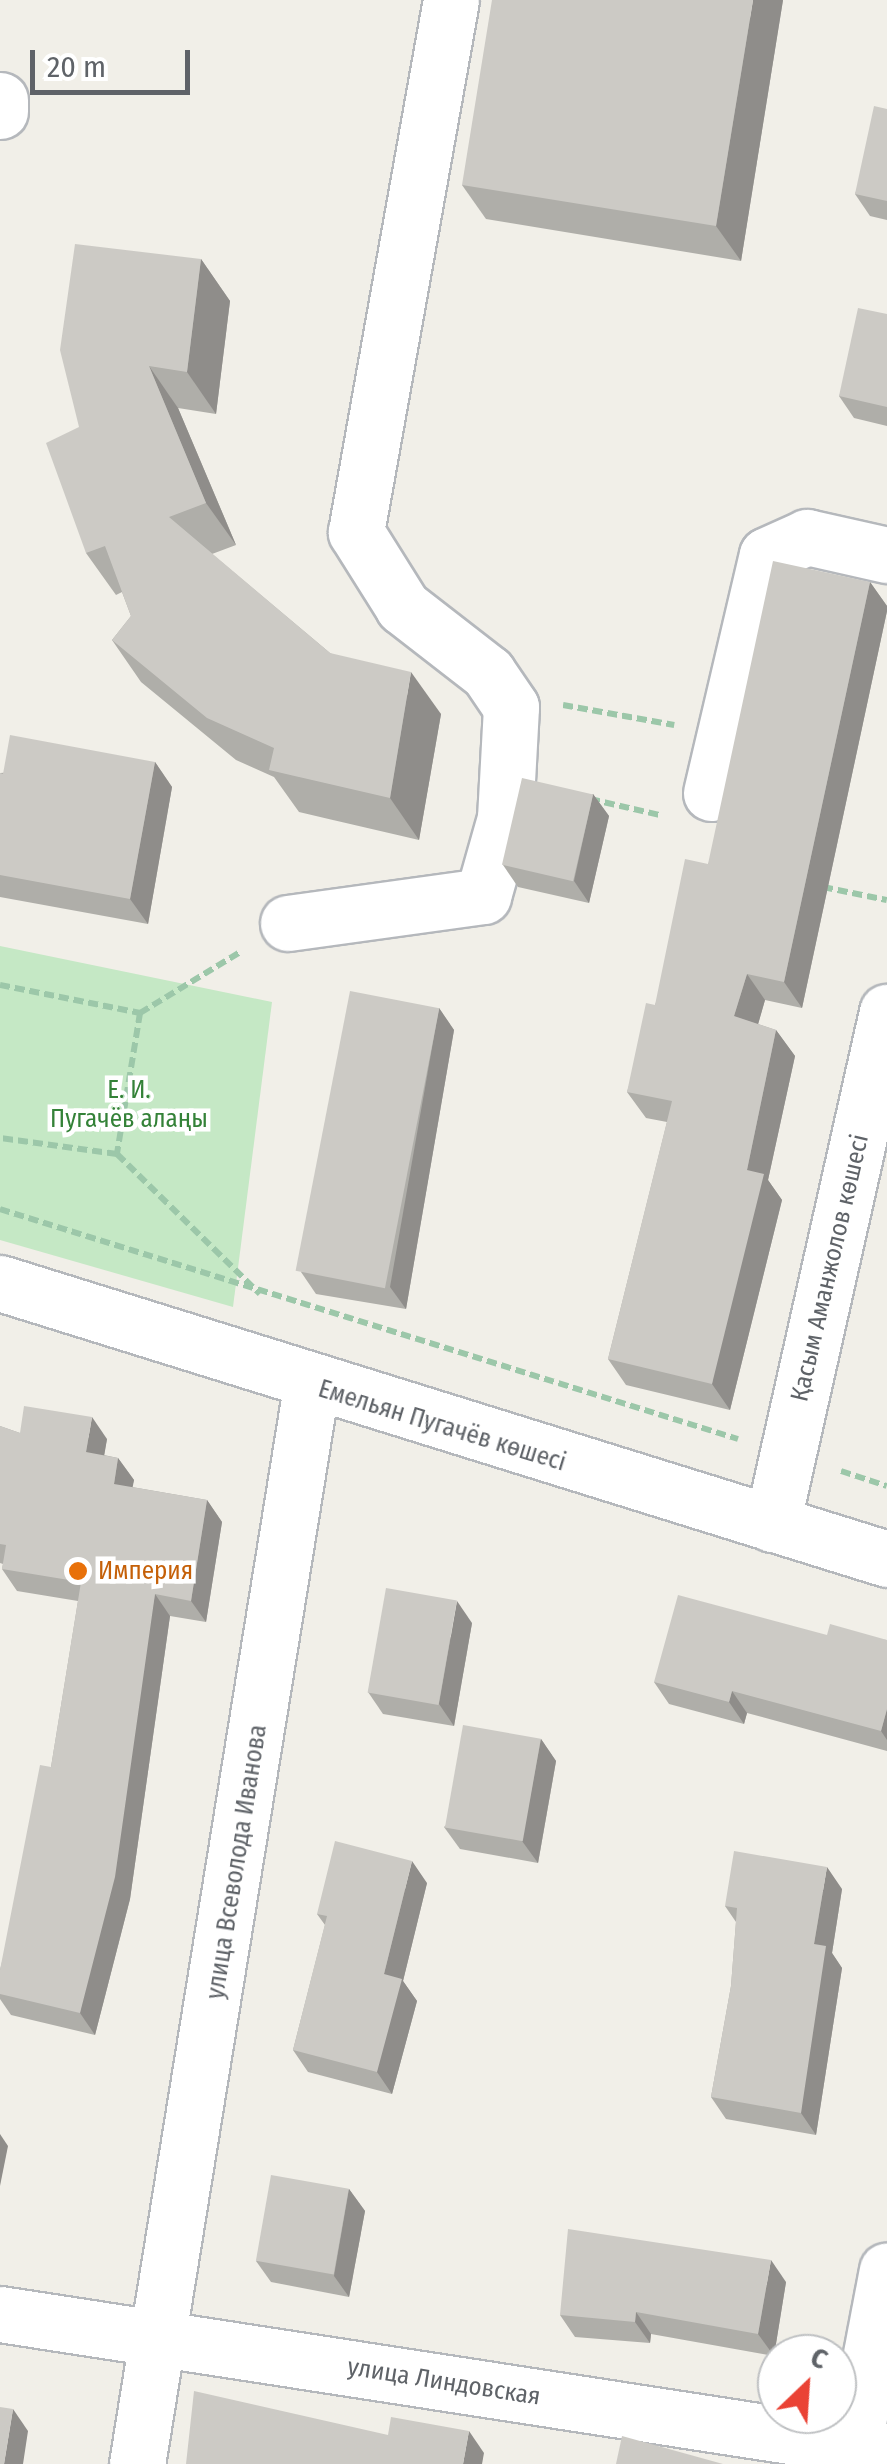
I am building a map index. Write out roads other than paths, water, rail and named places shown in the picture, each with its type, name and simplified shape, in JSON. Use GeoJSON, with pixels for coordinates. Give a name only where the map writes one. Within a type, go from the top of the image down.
{"type":"FeatureCollection","features":[{"type":"Feature","properties":{"kind":"street"},"geometry":{"type":"LineString","coordinates":[[288,924],[483,896],[515,754],[503,694],[403,607],[356,532],[452,0]]}},
{"type":"Feature","properties":{"kind":"street"},"geometry":{"type":"LineString","coordinates":[[0,100],[0,111]]}},
{"type":"Feature","properties":{"kind":"street"},"geometry":{"type":"LineString","coordinates":[[710,793],[767,555],[807,537],[887,555]]}},
{"type":"Feature","properties":{"kind":"street","name":"Қасым Аманжолов көшесі"},"geometry":{"type":"LineString","coordinates":[[772,1524],[887,1012]]}},
{"type":"Feature","properties":{"kind":"street","name":"Емельян Пугачёв көшесі"},"geometry":{"type":"LineString","coordinates":[[0,1282],[311,1386],[887,1559]]}},
{"type":"Feature","properties":{"kind":"street","name":"улица Всеволода Иванова"},"geometry":{"type":"LineString","coordinates":[[137,2464],[163,2337],[311,1386]]}},
{"type":"Feature","properties":{"kind":"street"},"geometry":{"type":"LineString","coordinates":[[864,2454],[887,2270]]}},
{"type":"Feature","properties":{"kind":"street","name":"улица Линдовская"},"geometry":{"type":"LineString","coordinates":[[0,2314],[163,2337],[864,2454]]}},
{"type":"Feature","properties":{"kind":"place","name":"Империя"},"geometry":{"type":"Point","coordinates":[78,1571]}},
{"type":"Feature","properties":{"kind":"park label","name":"Е. И. Пугачёв алаңы"},"geometry":{"type":"Point","coordinates":[129,1106]}}]}
